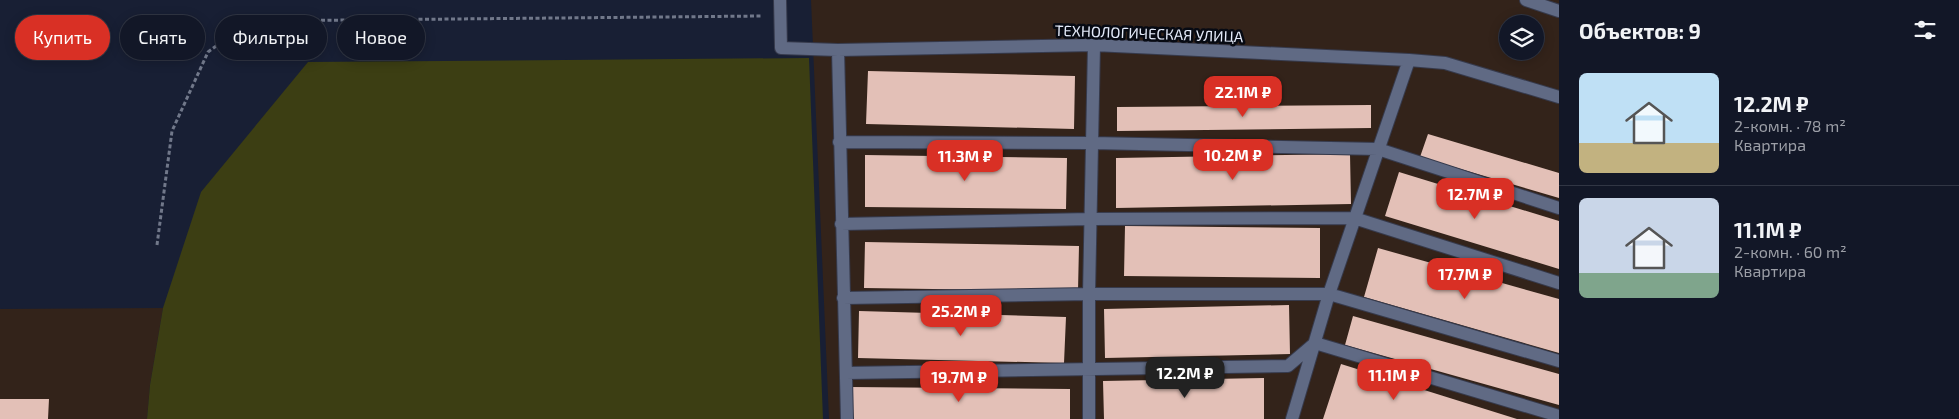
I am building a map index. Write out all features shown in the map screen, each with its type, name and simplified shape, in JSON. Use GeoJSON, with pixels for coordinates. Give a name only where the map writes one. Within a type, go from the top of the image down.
{"type":"FeatureCollection","features":[{"type":"Feature","properties":{"kind":"street","name":"ТЕХНОЛОГИЧЕСКАЯ УЛИЦА"},"geometry":{"type":"LineString","coordinates":[[780,0],[780,48],[838,50],[1094,45],[1409,60],[1445,63],[1559,97]]}},
{"type":"Feature","properties":{"kind":"street"},"geometry":{"type":"LineString","coordinates":[[1526,0],[1559,11]]}},
{"type":"Feature","properties":{"kind":"street"},"geometry":{"type":"LineString","coordinates":[[1089,419],[1090,219],[1094,45]]}},
{"type":"Feature","properties":{"kind":"street"},"geometry":{"type":"LineString","coordinates":[[838,50],[847,419]]}},
{"type":"Feature","properties":{"kind":"street"},"geometry":{"type":"LineString","coordinates":[[1292,419],[1354,218],[1409,60]]}},
{"type":"Feature","properties":{"kind":"street"},"geometry":{"type":"LineString","coordinates":[[839,142],[1092,143],[1378,149],[1559,208]]}},
{"type":"Feature","properties":{"kind":"street"},"geometry":{"type":"LineString","coordinates":[[841,224],[1090,219],[1354,218],[1559,283]]}},
{"type":"Feature","properties":{"kind":"street"},"geometry":{"type":"LineString","coordinates":[[844,298],[1089,294],[1330,294],[1559,361]]}},
{"type":"Feature","properties":{"kind":"street"},"geometry":{"type":"LineString","coordinates":[[846,373],[1288,366],[1315,343]]}},
{"type":"Feature","properties":{"kind":"street"},"geometry":{"type":"LineString","coordinates":[[1315,343],[1559,416]]}},
{"type":"Feature","properties":{"kind":"path"},"geometry":{"type":"LineString","coordinates":[[157,245],[172,132],[208,52],[250,21],[780,16]]}},
{"type":"Feature","properties":{"kind":"shaded area"},"geometry":{"type":"Polygon","coordinates":[[[811,0],[1559,0],[1559,419],[829,419],[811,0]]]}},
{"type":"Feature","properties":{"kind":"shaded area"},"geometry":{"type":"Polygon","coordinates":[[[809,58],[823,419],[147,419],[150,385],[163,308],[201,192],[308,62],[809,58]]]}},
{"type":"Feature","properties":{"kind":"shaded area"},"geometry":{"type":"Polygon","coordinates":[[[163,308],[150,385],[147,419],[0,419],[0,309],[163,308]]]}},
{"type":"Feature","properties":{"kind":"building"},"geometry":{"type":"Polygon","coordinates":[[[868,71],[1075,76],[1074,129],[866,124],[868,71]]]}},
{"type":"Feature","properties":{"kind":"building"},"geometry":{"type":"Polygon","coordinates":[[[1371,105],[1371,128],[1117,131],[1117,107],[1371,105]]]}},
{"type":"Feature","properties":{"kind":"building"},"geometry":{"type":"Polygon","coordinates":[[[1428,134],[1559,173],[1559,198],[1420,157],[1428,134]]]}},
{"type":"Feature","properties":{"kind":"building"},"geometry":{"type":"Polygon","coordinates":[[[1350,154],[1351,204],[1116,208],[1116,158],[1350,154]]]}},
{"type":"Feature","properties":{"kind":"building"},"geometry":{"type":"Polygon","coordinates":[[[865,155],[1067,158],[1066,209],[865,207],[865,155]]]}},
{"type":"Feature","properties":{"kind":"building"},"geometry":{"type":"Polygon","coordinates":[[[1399,172],[1559,221],[1559,269],[1385,216],[1399,172]]]}},
{"type":"Feature","properties":{"kind":"building"},"geometry":{"type":"Polygon","coordinates":[[[1125,226],[1320,228],[1320,278],[1124,276],[1125,226]]]}},
{"type":"Feature","properties":{"kind":"building"},"geometry":{"type":"Polygon","coordinates":[[[865,242],[1079,246],[1078,291],[864,288],[865,242]]]}},
{"type":"Feature","properties":{"kind":"building"},"geometry":{"type":"Polygon","coordinates":[[[1378,248],[1559,299],[1559,353],[1364,297],[1378,248]]]}},
{"type":"Feature","properties":{"kind":"building"},"geometry":{"type":"Polygon","coordinates":[[[1289,305],[1290,354],[1105,358],[1104,309],[1289,305]]]}},
{"type":"Feature","properties":{"kind":"building"},"geometry":{"type":"Polygon","coordinates":[[[859,311],[1066,317],[1064,363],[858,358],[859,311]]]}},
{"type":"Feature","properties":{"kind":"building"},"geometry":{"type":"Polygon","coordinates":[[[1353,316],[1559,374],[1559,405],[1345,345],[1353,316]]]}},
{"type":"Feature","properties":{"kind":"building"},"geometry":{"type":"Polygon","coordinates":[[[1341,364],[1517,419],[1323,419],[1341,364]]]}},
{"type":"Feature","properties":{"kind":"building"},"geometry":{"type":"Polygon","coordinates":[[[1264,378],[1264,419],[1104,419],[1103,381],[1264,378]]]}},
{"type":"Feature","properties":{"kind":"building"},"geometry":{"type":"Polygon","coordinates":[[[851,387],[1070,389],[1070,419],[851,419],[851,387]]]}},
{"type":"Feature","properties":{"kind":"building"},"geometry":{"type":"Polygon","coordinates":[[[0,399],[49,399],[48,419],[0,419],[0,399]]]}}]}
